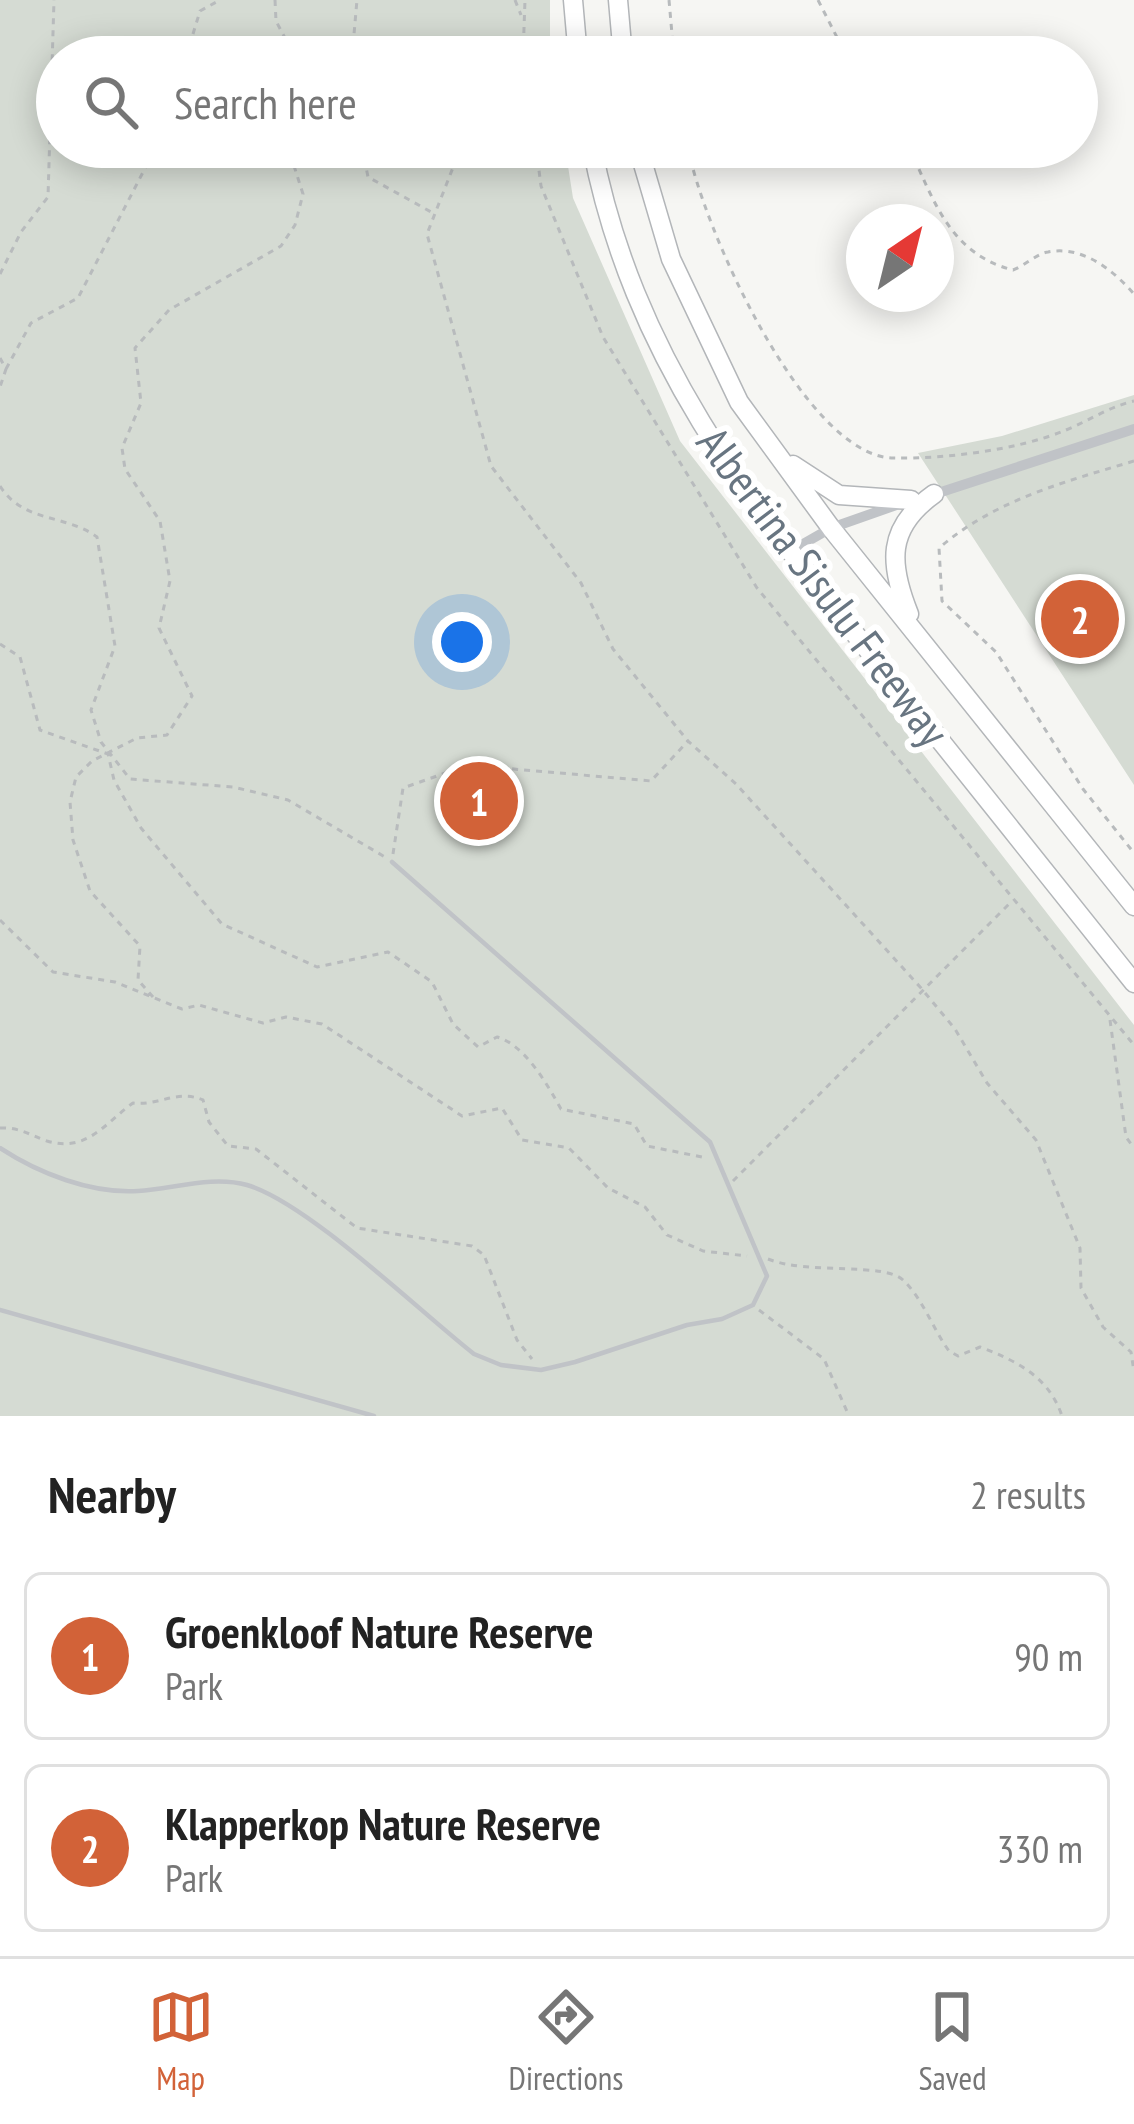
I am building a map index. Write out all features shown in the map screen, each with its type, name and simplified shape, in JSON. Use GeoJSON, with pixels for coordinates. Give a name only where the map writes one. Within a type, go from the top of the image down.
{"type":"FeatureCollection","features":[{"type":"Feature","properties":{"kind":"highway"},"geometry":{"type":"LineString","coordinates":[[573,0],[576,36]]}},
{"type":"Feature","properties":{"kind":"highway"},"geometry":{"type":"LineString","coordinates":[[618,0],[621,36]]}},
{"type":"Feature","properties":{"kind":"highway","name":"Albertina Sisulu Freeway"},"geometry":{"type":"LineString","coordinates":[[597,168],[619,254],[671,375],[728,470],[1134,983]]}},
{"type":"Feature","properties":{"kind":"highway","name":"Albertina Sisulu Freeway"},"geometry":{"type":"LineString","coordinates":[[645,168],[688,301],[739,402],[831,528],[1134,906]]}},
{"type":"Feature","properties":{"kind":"highway"},"geometry":{"type":"LineString","coordinates":[[739,402],[814,484],[850,498],[911,500]]}},
{"type":"Feature","properties":{"kind":"highway"},"geometry":{"type":"LineString","coordinates":[[916,634],[895,578],[894,542],[911,511],[934,494]]}},
{"type":"Feature","properties":{"kind":"street"},"geometry":{"type":"LineString","coordinates":[[789,552],[831,528],[1134,429]]}},
{"type":"Feature","properties":{"kind":"lane"},"geometry":{"type":"LineString","coordinates":[[0,1148],[52,1177],[133,1192],[217,1182],[246,1185],[317,1226],[474,1354],[501,1366],[542,1370],[722,1319],[753,1305],[767,1276],[710,1142],[392,862]]}},
{"type":"Feature","properties":{"kind":"lane"},"geometry":{"type":"LineString","coordinates":[[0,1310],[374,1416]]}},
{"type":"Feature","properties":{"kind":"path"},"geometry":{"type":"LineString","coordinates":[[51,36],[54,0]]}},
{"type":"Feature","properties":{"kind":"path"},"geometry":{"type":"LineString","coordinates":[[192,36],[200,0]]}},
{"type":"Feature","properties":{"kind":"path"},"geometry":{"type":"LineString","coordinates":[[200,10],[220,0]]}},
{"type":"Feature","properties":{"kind":"path"},"geometry":{"type":"LineString","coordinates":[[275,0],[276,20],[284,36]]}},
{"type":"Feature","properties":{"kind":"path"},"geometry":{"type":"LineString","coordinates":[[354,36],[357,0]]}},
{"type":"Feature","properties":{"kind":"path"},"geometry":{"type":"LineString","coordinates":[[515,0],[523,20]]}},
{"type":"Feature","properties":{"kind":"path"},"geometry":{"type":"LineString","coordinates":[[521,36],[525,0]]}},
{"type":"Feature","properties":{"kind":"path"},"geometry":{"type":"LineString","coordinates":[[669,0],[672,36]]}},
{"type":"Feature","properties":{"kind":"path"},"geometry":{"type":"LineString","coordinates":[[818,0],[836,36]]}},
{"type":"Feature","properties":{"kind":"path"},"geometry":{"type":"LineString","coordinates":[[0,274],[21,232],[48,196],[48,168]]}},
{"type":"Feature","properties":{"kind":"path"},"geometry":{"type":"LineString","coordinates":[[0,387],[31,323],[78,298],[145,168]]}},
{"type":"Feature","properties":{"kind":"path"},"geometry":{"type":"LineString","coordinates":[[154,998],[138,980],[140,946],[90,892],[73,840],[70,802],[76,777],[92,761],[137,739],[166,736],[192,697],[160,628],[170,580],[160,521],[124,469],[122,448],[141,404],[135,348],[169,310],[281,246],[295,225],[303,194],[295,168]]}},
{"type":"Feature","properties":{"kind":"path"},"geometry":{"type":"LineString","coordinates":[[366,168],[368,177],[435,214]]}},
{"type":"Feature","properties":{"kind":"path"},"geometry":{"type":"LineString","coordinates":[[453,168],[427,234],[491,466],[581,583],[613,650],[688,741],[736,784],[921,988],[955,1029],[987,1083],[1036,1139],[1080,1248],[1081,1288],[1103,1327],[1131,1352],[1134,1372]]}},
{"type":"Feature","properties":{"kind":"path"},"geometry":{"type":"LineString","coordinates":[[539,168],[542,186],[603,337],[757,587],[1011,902],[1134,1045]]}},
{"type":"Feature","properties":{"kind":"path"},"geometry":{"type":"LineString","coordinates":[[694,168],[712,230],[800,393],[850,441],[888,458],[991,448],[1064,431],[1109,407],[1134,401]]}},
{"type":"Feature","properties":{"kind":"path"},"geometry":{"type":"LineString","coordinates":[[918,168],[939,218],[986,263],[1013,270],[1048,251],[1107,264],[1134,294]]}},
{"type":"Feature","properties":{"kind":"path"},"geometry":{"type":"LineString","coordinates":[[0,358],[6,369]]}},
{"type":"Feature","properties":{"kind":"path"},"geometry":{"type":"LineString","coordinates":[[1134,461],[1050,486],[973,518],[939,548],[943,601],[996,652],[1083,789],[1134,853]]}},
{"type":"Feature","properties":{"kind":"path"},"geometry":{"type":"LineString","coordinates":[[0,486],[34,516],[82,526],[97,537],[115,646],[91,710],[110,755],[114,780],[141,828],[222,924],[317,968],[388,952],[432,982],[454,1024],[478,1047],[497,1037],[510,1043],[539,1070],[561,1109],[634,1124],[656,1150],[721,1161]]}},
{"type":"Feature","properties":{"kind":"path"},"geometry":{"type":"LineString","coordinates":[[0,644],[20,657],[40,730],[110,755],[130,779],[233,787],[288,800],[392,862],[404,788],[468,765],[651,781],[688,741]]}},
{"type":"Feature","properties":{"kind":"path"},"geometry":{"type":"LineString","coordinates":[[730,1184],[1011,902]]}},
{"type":"Feature","properties":{"kind":"path"},"geometry":{"type":"LineString","coordinates":[[0,920],[53,972],[115,982],[182,1009],[199,1005],[263,1023],[286,1017],[322,1024],[462,1116],[502,1108],[522,1140],[569,1148],[608,1188],[644,1207],[668,1235],[703,1251],[761,1257],[800,1270],[845,1273],[881,1267],[902,1279],[949,1351],[958,1356],[980,1347],[1000,1354],[1052,1388],[1061,1416]]}},
{"type":"Feature","properties":{"kind":"path"},"geometry":{"type":"LineString","coordinates":[[1109,1018],[1126,1137],[1134,1148]]}},
{"type":"Feature","properties":{"kind":"path"},"geometry":{"type":"LineString","coordinates":[[0,1128],[20,1128],[51,1142],[78,1143],[101,1133],[133,1103],[154,1105],[175,1095],[202,1100],[209,1123],[228,1146],[256,1149],[357,1228],[387,1237],[472,1246],[484,1256],[517,1340],[542,1370]]}},
{"type":"Feature","properties":{"kind":"path"},"geometry":{"type":"LineString","coordinates":[[753,1305],[824,1359],[849,1416]]}},
{"type":"Feature","properties":{"kind":"shaded area"},"geometry":{"type":"Polygon","coordinates":[[[0,0],[550,0],[550,36],[36,36],[36,168],[568,168],[573,198],[680,441],[1134,1025],[1134,1416],[0,1416],[0,0]]]}},
{"type":"Feature","properties":{"kind":"shaded area"},"geometry":{"type":"Polygon","coordinates":[[[1134,395],[1134,785],[918,453],[1002,436],[1134,395]]]}},
{"type":"Feature","properties":{"kind":"place","name":"Klapperkop Nature Reserve"},"geometry":{"type":"Point","coordinates":[1080,619]}},
{"type":"Feature","properties":{"kind":"place","name":"Groenkloof Nature Reserve"},"geometry":{"type":"Point","coordinates":[479,801]}}]}
